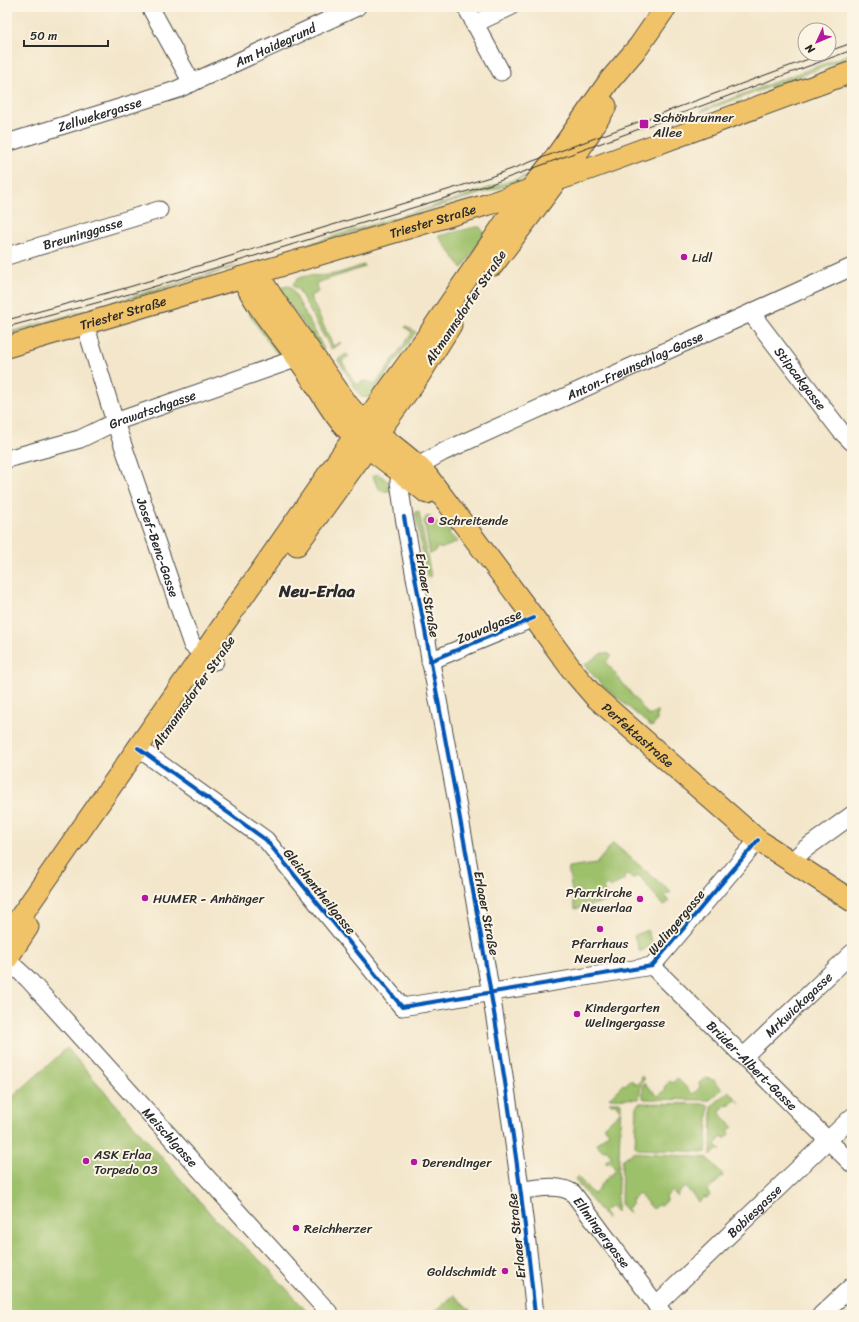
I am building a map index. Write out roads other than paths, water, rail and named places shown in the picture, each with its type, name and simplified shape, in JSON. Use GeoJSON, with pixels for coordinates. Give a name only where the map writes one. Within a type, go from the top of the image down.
{"type":"FeatureCollection","features":[{"type":"Feature","properties":{"kind":"main road"},"geometry":{"type":"LineString","coordinates":[[639,46],[666,7]]}},
{"type":"Feature","properties":{"kind":"main road","name":"Altmannsdorfer Straße"},"geometry":{"type":"LineString","coordinates":[[366,435],[423,369],[474,290],[584,143],[637,55],[639,46]]}},
{"type":"Feature","properties":{"kind":"main road","name":"Altmannsdorfer Straße"},"geometry":{"type":"LineString","coordinates":[[7,936],[143,752],[366,435],[429,334],[493,240],[610,80],[639,46]]}},
{"type":"Feature","properties":{"kind":"main road","name":"Triester Straße"},"geometry":{"type":"LineString","coordinates":[[7,348],[469,210],[556,181],[852,72]]}},
{"type":"Feature","properties":{"kind":"main road"},"geometry":{"type":"LineString","coordinates":[[469,210],[488,224],[492,230],[493,240]]}},
{"type":"Feature","properties":{"kind":"main road"},"geometry":{"type":"LineString","coordinates":[[249,275],[271,295],[348,405],[366,435]]}},
{"type":"Feature","properties":{"kind":"main road"},"geometry":{"type":"LineString","coordinates":[[249,275],[249,292],[298,358],[340,420],[366,435],[410,469]]}},
{"type":"Feature","properties":{"kind":"main road","name":"Perfektastraße"},"geometry":{"type":"LineString","coordinates":[[410,469],[441,493],[464,527],[575,674],[594,696],[758,840],[852,901]]}},
{"type":"Feature","properties":{"kind":"main road","name":"Altmannsdorfer Straße"},"geometry":{"type":"LineString","coordinates":[[7,960],[143,752]]}},
{"type":"Feature","properties":{"kind":"street"},"geometry":{"type":"LineString","coordinates":[[150,7],[192,83]]}},
{"type":"Feature","properties":{"kind":"street","name":"Am Haidegrund"},"geometry":{"type":"LineString","coordinates":[[192,83],[357,7]]}},
{"type":"Feature","properties":{"kind":"street"},"geometry":{"type":"LineString","coordinates":[[466,7],[501,72]]}},
{"type":"Feature","properties":{"kind":"street"},"geometry":{"type":"LineString","coordinates":[[474,24],[510,7]]}},
{"type":"Feature","properties":{"kind":"street","name":"Zellwekergasse"},"geometry":{"type":"LineString","coordinates":[[7,143],[163,94],[192,83]]}},
{"type":"Feature","properties":{"kind":"street","name":"Breuninggasse"},"geometry":{"type":"LineString","coordinates":[[7,256],[159,210]]}},
{"type":"Feature","properties":{"kind":"street","name":"Anton-Freunschlag-Gasse"},"geometry":{"type":"LineString","coordinates":[[410,469],[450,449],[852,268]]}},
{"type":"Feature","properties":{"kind":"street","name":"Stipcakgasse"},"geometry":{"type":"LineString","coordinates":[[751,313],[846,427],[852,442]]}},
{"type":"Feature","properties":{"kind":"street","name":"Josef-Benc-Gasse"},"geometry":{"type":"LineString","coordinates":[[85,324],[115,422],[192,645],[210,658]]}},
{"type":"Feature","properties":{"kind":"street","name":"Grawatschgasse"},"geometry":{"type":"LineString","coordinates":[[7,459],[80,439],[115,422],[298,358]]}},
{"type":"Feature","properties":{"kind":"street","name":"Erlaaer Straße"},"geometry":{"type":"LineString","coordinates":[[410,469],[399,481],[404,517],[491,993],[521,1190],[535,1315]]}},
{"type":"Feature","properties":{"kind":"street","name":"Zouvalgasse"},"geometry":{"type":"LineString","coordinates":[[430,661],[534,618]]}},
{"type":"Feature","properties":{"kind":"street","name":"Gleichentheilgasse"},"geometry":{"type":"LineString","coordinates":[[143,752],[266,840],[402,1007],[491,993]]}},
{"type":"Feature","properties":{"kind":"street"},"geometry":{"type":"LineString","coordinates":[[791,862],[805,849],[852,815]]}},
{"type":"Feature","properties":{"kind":"street","name":"Welingergasse"},"geometry":{"type":"LineString","coordinates":[[491,993],[652,966],[758,840]]}},
{"type":"Feature","properties":{"kind":"street","name":"Mrkwickagasse"},"geometry":{"type":"LineString","coordinates":[[744,1056],[852,953]]}},
{"type":"Feature","properties":{"kind":"street","name":"Meischlgasse"},"geometry":{"type":"LineString","coordinates":[[7,960],[28,979],[331,1315]]}},
{"type":"Feature","properties":{"kind":"street","name":"Brüder-Albert-Gasse"},"geometry":{"type":"LineString","coordinates":[[652,966],[852,1164]]}},
{"type":"Feature","properties":{"kind":"street","name":"Bobiesgasse"},"geometry":{"type":"LineString","coordinates":[[660,1310],[852,1117]]}},
{"type":"Feature","properties":{"kind":"street","name":"Ellmingergasse"},"geometry":{"type":"LineString","coordinates":[[521,1190],[560,1187],[573,1193],[660,1310]]}},
{"type":"Feature","properties":{"kind":"street"},"geometry":{"type":"LineString","coordinates":[[821,1315],[852,1286]]}},
{"type":"Feature","properties":{"kind":"tram line"},"geometry":{"type":"LineString","coordinates":[[837,48],[852,43]]}},
{"type":"Feature","properties":{"kind":"tram line"},"geometry":{"type":"LineString","coordinates":[[7,327],[133,293],[491,184],[852,50]]}},
{"type":"Feature","properties":{"kind":"tram line"},"geometry":{"type":"LineString","coordinates":[[7,320],[129,287],[490,177],[800,62]]}},
{"type":"Feature","properties":{"kind":"place","name":"Schönbrunner Allee"},"geometry":{"type":"Point","coordinates":[644,124]}},
{"type":"Feature","properties":{"kind":"place","name":"Lidl"},"geometry":{"type":"Point","coordinates":[684,257]}},
{"type":"Feature","properties":{"kind":"place","name":"Schreitende"},"geometry":{"type":"Point","coordinates":[431,520]}},
{"type":"Feature","properties":{"kind":"place","name":"HUMER - Anhänger"},"geometry":{"type":"Point","coordinates":[145,898]}},
{"type":"Feature","properties":{"kind":"place","name":"Pfarrkirche Neuerlaa"},"geometry":{"type":"Point","coordinates":[640,899]}},
{"type":"Feature","properties":{"kind":"place","name":"Pfarrhaus Neuerlaa"},"geometry":{"type":"Point","coordinates":[600,929]}},
{"type":"Feature","properties":{"kind":"place","name":"Kindergarten Welingergasse"},"geometry":{"type":"Point","coordinates":[577,1014]}},
{"type":"Feature","properties":{"kind":"place","name":"ASK Erlaa Torpedo 03"},"geometry":{"type":"Point","coordinates":[86,1161]}},
{"type":"Feature","properties":{"kind":"place","name":"Derendinger"},"geometry":{"type":"Point","coordinates":[414,1162]}},
{"type":"Feature","properties":{"kind":"place","name":"Reichherzer"},"geometry":{"type":"Point","coordinates":[296,1228]}},
{"type":"Feature","properties":{"kind":"place","name":"Goldschmidt"},"geometry":{"type":"Point","coordinates":[505,1271]}},
{"type":"Feature","properties":{"kind":"district","name":"Neu-Erlaa"},"geometry":{"type":"Point","coordinates":[317,591]}}]}
